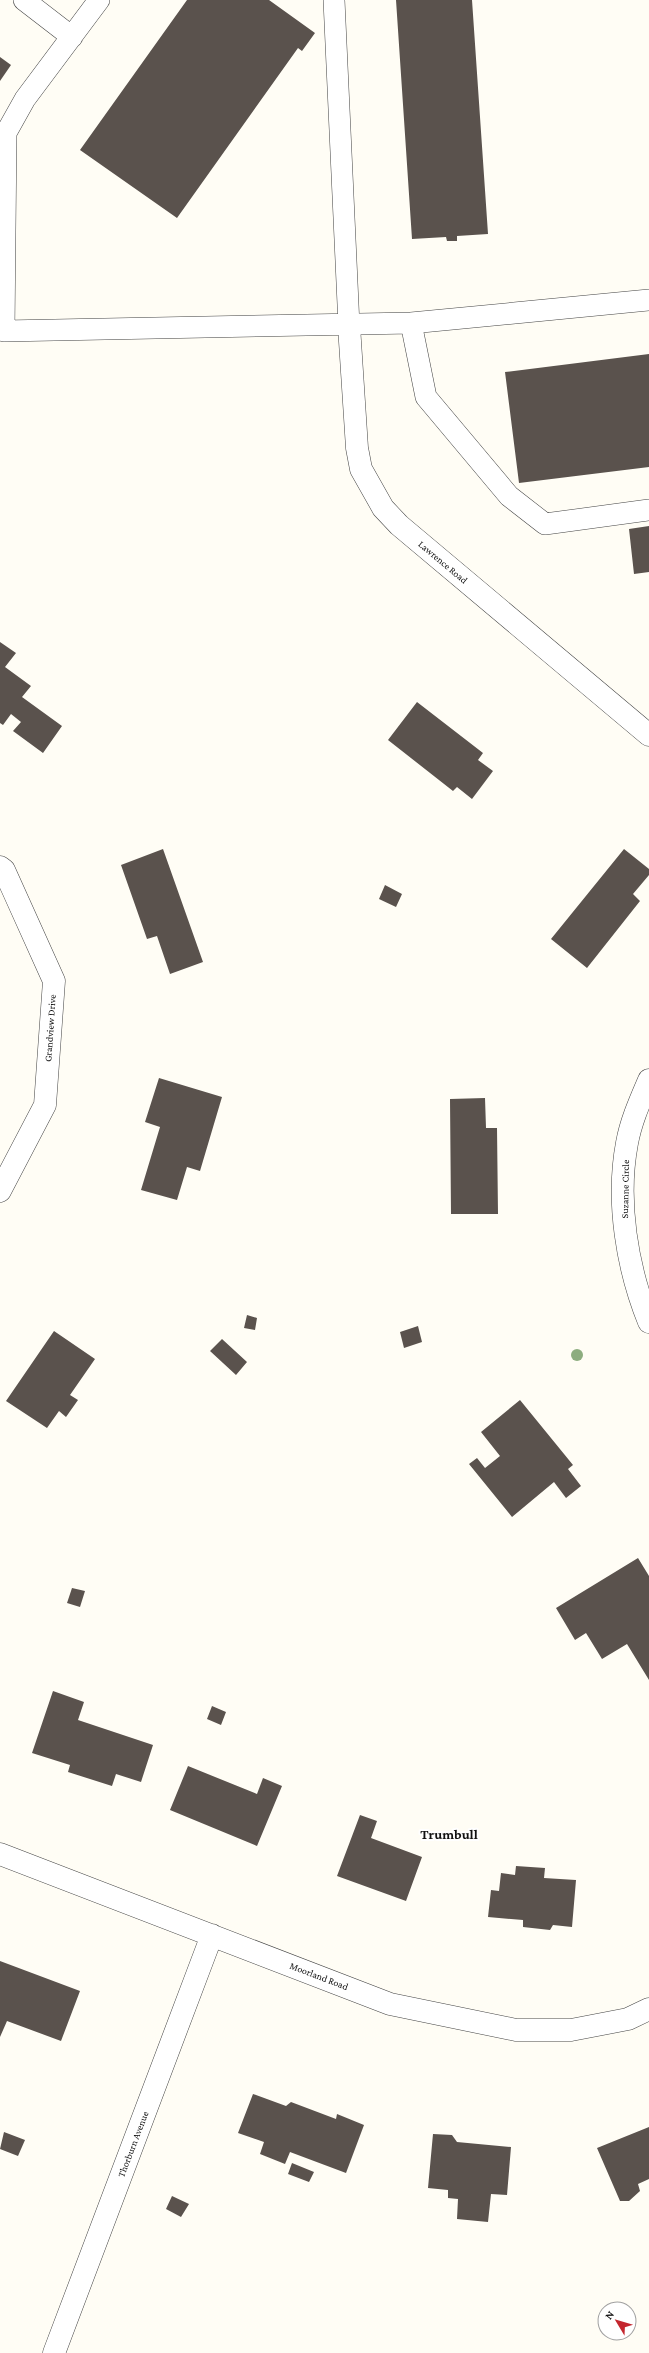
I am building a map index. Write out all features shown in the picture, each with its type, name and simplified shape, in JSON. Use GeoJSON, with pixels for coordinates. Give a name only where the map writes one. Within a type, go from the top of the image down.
{"type":"FeatureCollection","features":[{"type":"Feature","properties":{"kind":"street","name":"Lawrence Road"},"geometry":{"type":"LineString","coordinates":[[349,326],[357,448],[361,469],[383,508],[399,525],[649,735]]}},
{"type":"Feature","properties":{"kind":"street","name":"Grandview Drive"},"geometry":{"type":"LineString","coordinates":[[0,867],[4,870],[54,981],[45,1105],[0,1191]]}},
{"type":"Feature","properties":{"kind":"street","name":"Suzanne Circle"},"geometry":{"type":"LineString","coordinates":[[649,1080],[636,1111],[627,1144],[623,1204],[626,1236],[635,1277],[649,1322]]}},
{"type":"Feature","properties":{"kind":"street","name":"Moorland Road"},"geometry":{"type":"LineString","coordinates":[[0,1854],[390,2004],[516,2030],[571,2030],[628,2019],[649,2008]]}},
{"type":"Feature","properties":{"kind":"street","name":"Thorburn Avenue"},"geometry":{"type":"LineString","coordinates":[[54,2353],[212,1935]]}},
{"type":"Feature","properties":{"kind":"lane"},"geometry":{"type":"LineString","coordinates":[[24,0],[72,37]]}},
{"type":"Feature","properties":{"kind":"lane"},"geometry":{"type":"LineString","coordinates":[[99,0],[25,99],[6,132],[3,165],[4,331],[349,326],[412,323],[649,300]]}},
{"type":"Feature","properties":{"kind":"lane"},"geometry":{"type":"LineString","coordinates":[[334,0],[349,326]]}},
{"type":"Feature","properties":{"kind":"lane"},"geometry":{"type":"LineString","coordinates":[[412,323],[426,397],[509,496],[545,524],[649,510]]}},
{"type":"Feature","properties":{"kind":"building"},"geometry":{"type":"Polygon","coordinates":[[[187,0],[269,0],[315,33],[302,51],[298,48],[177,218],[80,150],[187,0]]]}},
{"type":"Feature","properties":{"kind":"building"},"geometry":{"type":"Polygon","coordinates":[[[396,0],[472,0],[488,234],[457,236],[457,241],[447,241],[446,237],[412,239],[396,0]]]}},
{"type":"Feature","properties":{"kind":"building"},"geometry":{"type":"Polygon","coordinates":[[[0,57],[11,65],[0,81],[0,57]]]}},
{"type":"Feature","properties":{"kind":"building"},"geometry":{"type":"Polygon","coordinates":[[[649,354],[649,467],[519,483],[505,372],[649,354]]]}},
{"type":"Feature","properties":{"kind":"building"},"geometry":{"type":"Polygon","coordinates":[[[649,526],[649,572],[634,574],[629,529],[649,526]]]}},
{"type":"Feature","properties":{"kind":"building"},"geometry":{"type":"Polygon","coordinates":[[[0,642],[16,653],[5,667],[31,686],[22,697],[62,726],[43,753],[13,731],[21,722],[11,714],[3,725],[0,723],[0,642]]]}},
{"type":"Feature","properties":{"kind":"building"},"geometry":{"type":"Polygon","coordinates":[[[417,702],[483,753],[478,760],[493,771],[472,799],[457,787],[453,791],[388,740],[417,702]]]}},
{"type":"Feature","properties":{"kind":"building"},"geometry":{"type":"Polygon","coordinates":[[[163,849],[203,962],[170,974],[157,936],[147,939],[121,865],[163,849]]]}},
{"type":"Feature","properties":{"kind":"building"},"geometry":{"type":"Polygon","coordinates":[[[624,849],[649,869],[649,875],[633,894],[640,901],[587,968],[551,939],[624,849]]]}},
{"type":"Feature","properties":{"kind":"building"},"geometry":{"type":"Polygon","coordinates":[[[385,885],[402,894],[396,907],[379,899],[385,885]]]}},
{"type":"Feature","properties":{"kind":"building"},"geometry":{"type":"Polygon","coordinates":[[[159,1078],[222,1097],[200,1171],[187,1167],[177,1200],[141,1190],[160,1127],[145,1122],[159,1078]]]}},
{"type":"Feature","properties":{"kind":"building"},"geometry":{"type":"Polygon","coordinates":[[[485,1098],[486,1128],[497,1128],[498,1214],[451,1214],[450,1099],[485,1098]]]}},
{"type":"Feature","properties":{"kind":"building"},"geometry":{"type":"Polygon","coordinates":[[[247,1315],[257,1318],[255,1330],[244,1328],[247,1315]]]}},
{"type":"Feature","properties":{"kind":"building"},"geometry":{"type":"Polygon","coordinates":[[[418,1326],[422,1342],[404,1348],[400,1332],[418,1326]]]}},
{"type":"Feature","properties":{"kind":"building"},"geometry":{"type":"Polygon","coordinates":[[[54,1331],[95,1359],[70,1395],[78,1400],[66,1417],[59,1411],[47,1428],[6,1401],[54,1331]]]}},
{"type":"Feature","properties":{"kind":"building"},"geometry":{"type":"Polygon","coordinates":[[[222,1339],[247,1362],[236,1375],[210,1351],[222,1339]]]}},
{"type":"Feature","properties":{"kind":"building"},"geometry":{"type":"Polygon","coordinates":[[[520,1400],[573,1465],[568,1469],[581,1486],[566,1498],[554,1482],[512,1517],[469,1464],[477,1458],[485,1468],[500,1456],[481,1432],[520,1400]]]}},
{"type":"Feature","properties":{"kind":"building"},"geometry":{"type":"Polygon","coordinates":[[[638,1558],[649,1576],[649,1680],[627,1644],[602,1659],[586,1633],[575,1640],[556,1608],[638,1558]]]}},
{"type":"Feature","properties":{"kind":"building"},"geometry":{"type":"Polygon","coordinates":[[[72,1588],[85,1591],[80,1607],[67,1603],[72,1588]]]}},
{"type":"Feature","properties":{"kind":"building"},"geometry":{"type":"Polygon","coordinates":[[[53,1691],[84,1702],[78,1720],[153,1745],[141,1782],[116,1774],[112,1786],[68,1772],[70,1765],[32,1753],[53,1691]]]}},
{"type":"Feature","properties":{"kind":"building"},"geometry":{"type":"Polygon","coordinates":[[[212,1706],[226,1712],[221,1725],[207,1719],[212,1706]]]}},
{"type":"Feature","properties":{"kind":"building"},"geometry":{"type":"Polygon","coordinates":[[[188,1766],[257,1794],[263,1778],[282,1786],[257,1846],[170,1810],[188,1766]]]}},
{"type":"Feature","properties":{"kind":"building"},"geometry":{"type":"Polygon","coordinates":[[[360,1815],[377,1821],[371,1838],[422,1857],[406,1901],[337,1876],[360,1815]]]}},
{"type":"Feature","properties":{"kind":"building"},"geometry":{"type":"Polygon","coordinates":[[[516,1866],[545,1868],[544,1878],[576,1880],[572,1927],[553,1925],[550,1930],[523,1927],[523,1920],[488,1917],[491,1890],[499,1891],[501,1873],[515,1875],[516,1866]]]}},
{"type":"Feature","properties":{"kind":"building"},"geometry":{"type":"Polygon","coordinates":[[[0,1961],[80,1991],[61,2041],[7,2021],[0,2037],[0,1961]]]}},
{"type":"Feature","properties":{"kind":"building"},"geometry":{"type":"Polygon","coordinates":[[[253,2094],[286,2106],[291,2102],[336,2119],[337,2114],[364,2125],[346,2173],[290,2152],[285,2164],[260,2154],[264,2142],[238,2133],[253,2094]]]}},
{"type":"Feature","properties":{"kind":"building"},"geometry":{"type":"Polygon","coordinates":[[[649,2127],[649,2179],[638,2184],[640,2191],[629,2201],[620,2201],[597,2148],[649,2127]]]}},
{"type":"Feature","properties":{"kind":"building"},"geometry":{"type":"Polygon","coordinates":[[[4,2132],[25,2140],[18,2156],[0,2149],[4,2132]]]}},
{"type":"Feature","properties":{"kind":"building"},"geometry":{"type":"Polygon","coordinates":[[[433,2134],[452,2135],[457,2142],[511,2147],[507,2195],[491,2194],[488,2222],[457,2219],[458,2199],[448,2198],[448,2190],[428,2188],[433,2134]]]}},
{"type":"Feature","properties":{"kind":"building"},"geometry":{"type":"Polygon","coordinates":[[[292,2163],[314,2172],[309,2182],[288,2174],[292,2163]]]}},
{"type":"Feature","properties":{"kind":"building"},"geometry":{"type":"Polygon","coordinates":[[[172,2196],[189,2204],[181,2217],[166,2209],[172,2196]]]}},
{"type":"Feature","properties":{"kind":"district","name":"Trumbull"},"geometry":{"type":"Point","coordinates":[449,1834]}}]}
